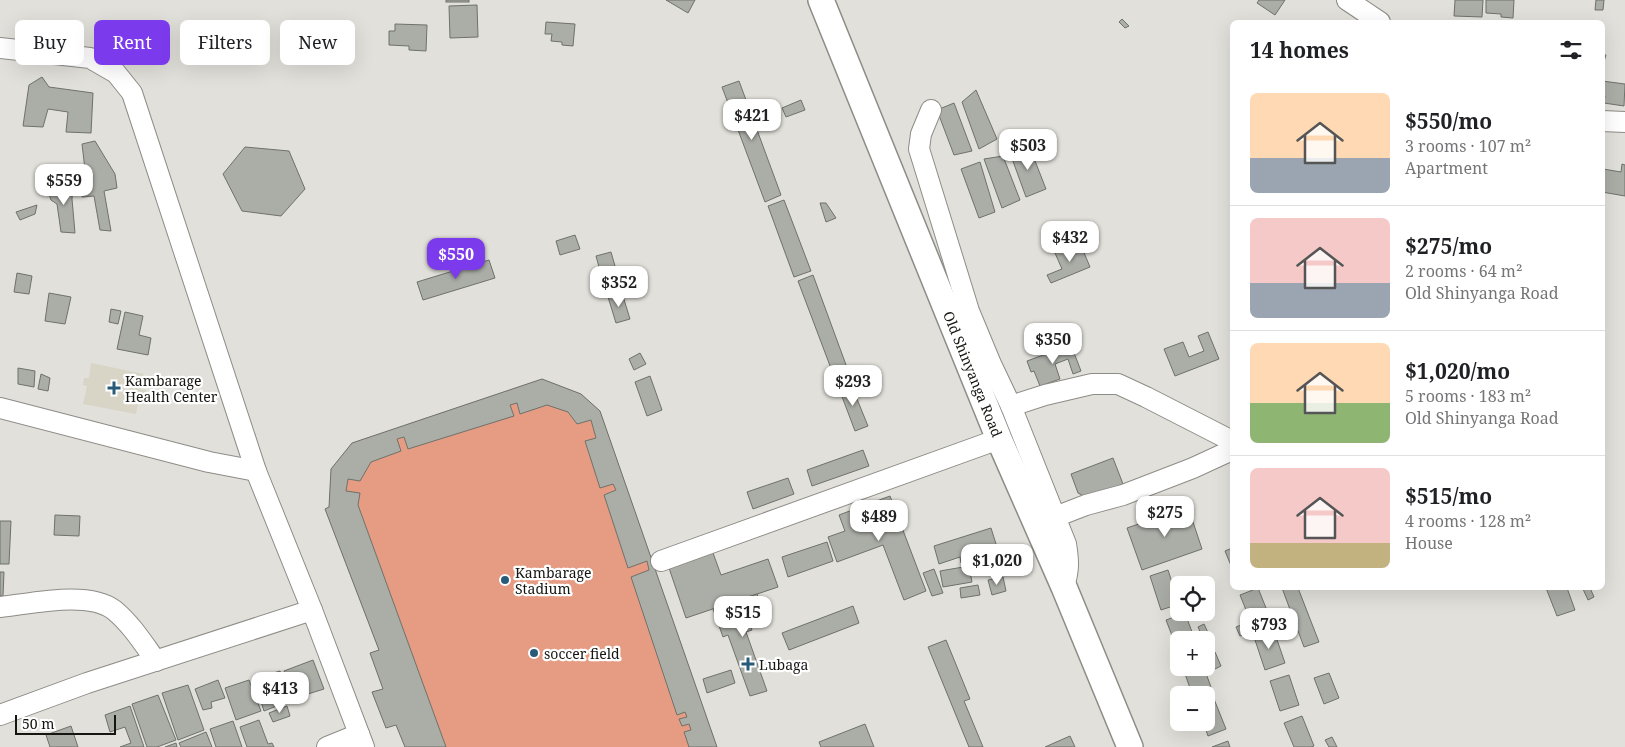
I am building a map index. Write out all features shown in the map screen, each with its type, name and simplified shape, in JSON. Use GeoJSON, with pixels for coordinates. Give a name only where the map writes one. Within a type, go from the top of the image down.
{"type":"FeatureCollection","features":[{"type":"Feature","properties":{"kind":"main road","name":"Old Shinyanga Road"},"geometry":{"type":"LineString","coordinates":[[821,0],[999,439],[1064,587],[1130,747]]}},
{"type":"Feature","properties":{"kind":"street"},"geometry":{"type":"LineString","coordinates":[[1347,0],[1377,20]]}},
{"type":"Feature","properties":{"kind":"street"},"geometry":{"type":"LineString","coordinates":[[0,48],[90,58],[116,73],[132,93],[256,471],[362,741],[327,747]]}},
{"type":"Feature","properties":{"kind":"street"},"geometry":{"type":"LineString","coordinates":[[931,110],[921,134],[920,149],[969,311],[1011,406],[1066,544],[1070,562],[1064,587]]}},
{"type":"Feature","properties":{"kind":"street"},"geometry":{"type":"LineString","coordinates":[[1011,406],[1045,395],[1092,384],[1118,384],[1146,396],[1230,440]]}},
{"type":"Feature","properties":{"kind":"street"},"geometry":{"type":"LineString","coordinates":[[0,408],[209,462],[256,471]]}},
{"type":"Feature","properties":{"kind":"street"},"geometry":{"type":"LineString","coordinates":[[661,561],[999,439]]}},
{"type":"Feature","properties":{"kind":"street"},"geometry":{"type":"LineString","coordinates":[[1055,518],[1086,505],[1123,495],[1193,468],[1230,451]]}},
{"type":"Feature","properties":{"kind":"street"},"geometry":{"type":"LineString","coordinates":[[0,608],[50,601],[77,600],[100,603],[113,609],[130,625],[156,661]]}},
{"type":"Feature","properties":{"kind":"street"},"geometry":{"type":"LineString","coordinates":[[0,715],[87,683],[312,610]]}},
{"type":"Feature","properties":{"kind":"shaded area","name":"Kambarage Health Center"},"geometry":{"type":"Polygon","coordinates":[[[91,363],[144,374],[141,389],[146,390],[145,399],[139,398],[136,414],[83,404],[87,386],[83,385],[84,378],[89,378],[91,363]]]}},
{"type":"Feature","properties":{"kind":"shaded area","name":"Kambarage Stadium"},"geometry":{"type":"Polygon","coordinates":[[[542,379],[581,394],[600,411],[717,747],[405,747],[396,725],[386,728],[372,692],[383,689],[370,653],[379,650],[325,509],[329,507],[331,469],[352,443],[542,379]]]}},
{"type":"Feature","properties":{"kind":"building"},"geometry":{"type":"Polygon","coordinates":[[[446,0],[469,0],[469,2],[446,2],[446,0]]]}},
{"type":"Feature","properties":{"kind":"building"},"geometry":{"type":"Polygon","coordinates":[[[666,0],[695,0],[688,13],[666,0]]]}},
{"type":"Feature","properties":{"kind":"building"},"geometry":{"type":"Polygon","coordinates":[[[1259,0],[1285,0],[1275,15],[1257,3],[1259,0]]]}},
{"type":"Feature","properties":{"kind":"building"},"geometry":{"type":"Polygon","coordinates":[[[1455,0],[1483,0],[1482,17],[1454,16],[1455,0]]]}},
{"type":"Feature","properties":{"kind":"building"},"geometry":{"type":"Polygon","coordinates":[[[1486,0],[1514,0],[1513,18],[1501,17],[1501,14],[1486,13],[1486,0]]]}},
{"type":"Feature","properties":{"kind":"building"},"geometry":{"type":"Polygon","coordinates":[[[1596,0],[1604,0],[1603,10],[1595,10],[1596,0]]]}},
{"type":"Feature","properties":{"kind":"building"},"geometry":{"type":"Polygon","coordinates":[[[477,5],[478,37],[450,38],[449,6],[477,5]]]}},
{"type":"Feature","properties":{"kind":"building"},"geometry":{"type":"Polygon","coordinates":[[[1122,19],[1129,26],[1125,28],[1119,22],[1122,19]]]}},
{"type":"Feature","properties":{"kind":"building"},"geometry":{"type":"Polygon","coordinates":[[[546,22],[575,24],[573,46],[551,41],[552,34],[545,34],[546,22]]]}},
{"type":"Feature","properties":{"kind":"building"},"geometry":{"type":"Polygon","coordinates":[[[395,24],[427,25],[426,51],[409,50],[409,46],[389,45],[389,31],[395,31],[395,24]]]}},
{"type":"Feature","properties":{"kind":"building"},"geometry":{"type":"Polygon","coordinates":[[[42,77],[49,87],[93,93],[91,133],[66,132],[68,112],[48,109],[43,127],[23,126],[29,85],[42,77]]]}},
{"type":"Feature","properties":{"kind":"building"},"geometry":{"type":"Polygon","coordinates":[[[739,81],[781,195],[765,202],[722,87],[739,81]]]}},
{"type":"Feature","properties":{"kind":"building"},"geometry":{"type":"Polygon","coordinates":[[[1605,81],[1625,84],[1624,106],[1605,103],[1605,81]]]}},
{"type":"Feature","properties":{"kind":"building"},"geometry":{"type":"Polygon","coordinates":[[[976,90],[997,139],[979,149],[962,102],[976,90]]]}},
{"type":"Feature","properties":{"kind":"building"},"geometry":{"type":"Polygon","coordinates":[[[801,100],[805,110],[786,117],[782,108],[801,100]]]}},
{"type":"Feature","properties":{"kind":"building"},"geometry":{"type":"Polygon","coordinates":[[[954,103],[972,151],[954,155],[937,110],[954,103]]]}},
{"type":"Feature","properties":{"kind":"building"},"geometry":{"type":"Polygon","coordinates":[[[95,141],[115,174],[117,188],[104,191],[111,231],[100,230],[94,196],[82,197],[80,179],[86,178],[82,144],[95,141]]]}},
{"type":"Feature","properties":{"kind":"building"},"geometry":{"type":"Polygon","coordinates":[[[1028,143],[1046,189],[1026,197],[1010,153],[1028,143]]]}},
{"type":"Feature","properties":{"kind":"building"},"geometry":{"type":"Polygon","coordinates":[[[245,147],[289,151],[305,189],[281,216],[242,211],[223,174],[245,147]]]}},
{"type":"Feature","properties":{"kind":"building"},"geometry":{"type":"Polygon","coordinates":[[[1003,156],[1020,200],[1002,208],[984,159],[1003,156]]]}},
{"type":"Feature","properties":{"kind":"building"},"geometry":{"type":"Polygon","coordinates":[[[980,162],[995,212],[979,218],[961,169],[980,162]]]}},
{"type":"Feature","properties":{"kind":"building"},"geometry":{"type":"Polygon","coordinates":[[[1622,164],[1625,165],[1625,196],[1605,193],[1605,169],[1621,172],[1622,164]]]}},
{"type":"Feature","properties":{"kind":"building"},"geometry":{"type":"Polygon","coordinates":[[[73,183],[72,199],[75,233],[61,232],[57,204],[51,200],[47,189],[73,183]]]}},
{"type":"Feature","properties":{"kind":"building"},"geometry":{"type":"Polygon","coordinates":[[[784,200],[811,271],[794,277],[768,206],[784,200]]]}},
{"type":"Feature","properties":{"kind":"building"},"geometry":{"type":"Polygon","coordinates":[[[820,203],[826,203],[836,218],[826,222],[820,203]]]}},
{"type":"Feature","properties":{"kind":"building"},"geometry":{"type":"Polygon","coordinates":[[[37,205],[35,214],[20,220],[16,212],[37,205]]]}},
{"type":"Feature","properties":{"kind":"building"},"geometry":{"type":"Polygon","coordinates":[[[575,235],[580,249],[560,255],[556,241],[575,235]]]}},
{"type":"Feature","properties":{"kind":"building"},"geometry":{"type":"Polygon","coordinates":[[[1080,243],[1090,267],[1051,283],[1047,275],[1062,269],[1055,253],[1080,243]]]}},
{"type":"Feature","properties":{"kind":"building"},"geometry":{"type":"Polygon","coordinates":[[[611,252],[617,273],[602,278],[596,256],[611,252]]]}},
{"type":"Feature","properties":{"kind":"building"},"geometry":{"type":"Polygon","coordinates":[[[489,260],[495,278],[423,300],[417,282],[489,260]]]}},
{"type":"Feature","properties":{"kind":"building"},"geometry":{"type":"Polygon","coordinates":[[[17,273],[32,276],[29,294],[14,292],[17,273]]]}},
{"type":"Feature","properties":{"kind":"building"},"geometry":{"type":"Polygon","coordinates":[[[813,275],[849,373],[835,379],[798,281],[813,275]]]}},
{"type":"Feature","properties":{"kind":"building"},"geometry":{"type":"Polygon","coordinates":[[[49,293],[71,297],[65,324],[45,321],[49,293]]]}},
{"type":"Feature","properties":{"kind":"building"},"geometry":{"type":"Polygon","coordinates":[[[622,293],[630,319],[616,323],[608,297],[622,293]]]}},
{"type":"Feature","properties":{"kind":"building"},"geometry":{"type":"Polygon","coordinates":[[[111,309],[121,311],[118,324],[109,322],[111,309]]]}},
{"type":"Feature","properties":{"kind":"building"},"geometry":{"type":"Polygon","coordinates":[[[125,312],[143,316],[139,335],[151,338],[148,355],[117,349],[125,312]]]}},
{"type":"Feature","properties":{"kind":"building"},"geometry":{"type":"Polygon","coordinates":[[[1208,332],[1219,359],[1175,376],[1164,349],[1183,342],[1189,357],[1204,351],[1198,336],[1208,332]]]}},
{"type":"Feature","properties":{"kind":"building"},"geometry":{"type":"Polygon","coordinates":[[[1071,345],[1081,371],[1073,374],[1068,359],[1055,364],[1060,379],[1040,386],[1034,371],[1031,372],[1027,361],[1071,345]]]}},
{"type":"Feature","properties":{"kind":"building"},"geometry":{"type":"Polygon","coordinates":[[[640,353],[646,364],[634,370],[629,359],[640,353]]]}},
{"type":"Feature","properties":{"kind":"building"},"geometry":{"type":"Polygon","coordinates":[[[18,368],[35,371],[34,387],[18,384],[18,368]]]}},
{"type":"Feature","properties":{"kind":"building"},"geometry":{"type":"Polygon","coordinates":[[[41,374],[50,378],[48,391],[38,389],[41,374]]]}},
{"type":"Feature","properties":{"kind":"building"},"geometry":{"type":"Polygon","coordinates":[[[650,376],[662,410],[647,416],[635,382],[650,376]]]}},
{"type":"Feature","properties":{"kind":"building"},"geometry":{"type":"Polygon","coordinates":[[[542,379],[581,394],[600,411],[717,747],[689,747],[684,732],[691,730],[689,724],[682,726],[679,719],[687,717],[685,712],[677,715],[631,577],[649,570],[647,561],[628,568],[604,495],[616,490],[613,484],[600,488],[585,441],[596,438],[591,420],[577,424],[568,412],[547,405],[520,414],[517,403],[510,405],[514,416],[408,449],[404,437],[397,439],[401,451],[371,462],[360,481],[348,479],[346,491],[360,493],[358,505],[446,747],[405,747],[396,725],[386,728],[372,692],[383,689],[370,653],[379,650],[325,509],[329,507],[331,469],[352,443],[542,379]]]}},
{"type":"Feature","properties":{"kind":"building"},"geometry":{"type":"Polygon","coordinates":[[[850,382],[868,426],[855,431],[838,386],[850,382]]]}},
{"type":"Feature","properties":{"kind":"building"},"geometry":{"type":"Polygon","coordinates":[[[863,450],[869,466],[812,486],[807,470],[863,450]]]}},
{"type":"Feature","properties":{"kind":"building"},"geometry":{"type":"Polygon","coordinates":[[[1113,458],[1123,484],[1087,498],[1078,493],[1071,474],[1113,458]]]}},
{"type":"Feature","properties":{"kind":"building"},"geometry":{"type":"Polygon","coordinates":[[[788,478],[794,494],[753,509],[747,492],[788,478]]]}},
{"type":"Feature","properties":{"kind":"building"},"geometry":{"type":"Polygon","coordinates":[[[890,496],[926,591],[904,600],[883,545],[837,562],[828,537],[845,531],[839,515],[890,496]]]}},
{"type":"Feature","properties":{"kind":"building"},"geometry":{"type":"Polygon","coordinates":[[[1188,507],[1202,549],[1142,570],[1127,528],[1188,507]]]}},
{"type":"Feature","properties":{"kind":"building"},"geometry":{"type":"Polygon","coordinates":[[[55,515],[80,516],[79,536],[54,535],[55,515]]]}},
{"type":"Feature","properties":{"kind":"building"},"geometry":{"type":"Polygon","coordinates":[[[0,521],[11,521],[9,564],[0,564],[0,521]]]}},
{"type":"Feature","properties":{"kind":"building"},"geometry":{"type":"Polygon","coordinates":[[[991,528],[1001,560],[986,565],[984,556],[961,563],[960,557],[939,564],[934,546],[991,528]]]}},
{"type":"Feature","properties":{"kind":"building"},"geometry":{"type":"Polygon","coordinates":[[[827,542],[833,561],[788,577],[782,557],[827,542]]]}},
{"type":"Feature","properties":{"kind":"building"},"geometry":{"type":"Polygon","coordinates":[[[1230,549],[1230,563],[1225,551],[1230,549]]]}},
{"type":"Feature","properties":{"kind":"building"},"geometry":{"type":"Polygon","coordinates":[[[713,553],[721,575],[768,559],[778,587],[686,618],[669,568],[713,553]]]}},
{"type":"Feature","properties":{"kind":"building"},"geometry":{"type":"Polygon","coordinates":[[[969,566],[972,582],[943,587],[940,571],[969,566]]]}},
{"type":"Feature","properties":{"kind":"building"},"geometry":{"type":"Polygon","coordinates":[[[934,569],[943,593],[932,596],[923,573],[934,569]]]}},
{"type":"Feature","properties":{"kind":"building"},"geometry":{"type":"Polygon","coordinates":[[[1168,570],[1170,576],[1170,607],[1161,610],[1150,576],[1168,570]]]}},
{"type":"Feature","properties":{"kind":"building"},"geometry":{"type":"Polygon","coordinates":[[[0,572],[4,572],[3,596],[0,596],[0,572]]]}},
{"type":"Feature","properties":{"kind":"building"},"geometry":{"type":"Polygon","coordinates":[[[1003,577],[1006,591],[992,595],[988,580],[1003,577]]]}},
{"type":"Feature","properties":{"kind":"building"},"geometry":{"type":"Polygon","coordinates":[[[978,585],[980,595],[961,598],[960,588],[978,585]]]}},
{"type":"Feature","properties":{"kind":"building"},"geometry":{"type":"Polygon","coordinates":[[[1253,590],[1259,590],[1270,618],[1252,625],[1240,595],[1253,590]]]}},
{"type":"Feature","properties":{"kind":"building"},"geometry":{"type":"Polygon","coordinates":[[[1283,590],[1299,590],[1319,642],[1304,647],[1283,590]]]}},
{"type":"Feature","properties":{"kind":"building"},"geometry":{"type":"Polygon","coordinates":[[[1547,590],[1568,590],[1575,610],[1557,616],[1547,590]]]}},
{"type":"Feature","properties":{"kind":"building"},"geometry":{"type":"Polygon","coordinates":[[[1583,590],[1591,590],[1594,597],[1588,600],[1583,590]]]}},
{"type":"Feature","properties":{"kind":"building","name":"Lubaga"},"geometry":{"type":"Polygon","coordinates":[[[757,594],[764,615],[749,621],[752,630],[746,632],[767,691],[750,696],[728,635],[723,637],[713,609],[757,594]]]}},
{"type":"Feature","properties":{"kind":"building"},"geometry":{"type":"Polygon","coordinates":[[[853,606],[859,623],[789,650],[782,633],[853,606]]]}},
{"type":"Feature","properties":{"kind":"building"},"geometry":{"type":"Polygon","coordinates":[[[1170,619],[1170,621],[1188,621],[1192,631],[1170,631],[1166,620],[1170,619]]]}},
{"type":"Feature","properties":{"kind":"building"},"geometry":{"type":"Polygon","coordinates":[[[1249,622],[1252,631],[1240,636],[1236,627],[1249,622]]]}},
{"type":"Feature","properties":{"kind":"building"},"geometry":{"type":"Polygon","coordinates":[[[1204,624],[1207,631],[1200,631],[1198,627],[1204,624]]]}},
{"type":"Feature","properties":{"kind":"building"},"geometry":{"type":"Polygon","coordinates":[[[1274,631],[1285,663],[1265,670],[1254,637],[1274,631]]]}},
{"type":"Feature","properties":{"kind":"building"},"geometry":{"type":"Polygon","coordinates":[[[946,640],[970,699],[964,701],[983,747],[969,747],[928,647],[946,640]]]}},
{"type":"Feature","properties":{"kind":"building"},"geometry":{"type":"Polygon","coordinates":[[[1215,652],[1221,666],[1215,669],[1215,652]]]}},
{"type":"Feature","properties":{"kind":"building"},"geometry":{"type":"Polygon","coordinates":[[[313,660],[324,689],[295,698],[284,671],[313,660]]]}},
{"type":"Feature","properties":{"kind":"building"},"geometry":{"type":"Polygon","coordinates":[[[731,670],[735,683],[707,693],[703,679],[731,670]]]}},
{"type":"Feature","properties":{"kind":"building"},"geometry":{"type":"Polygon","coordinates":[[[280,671],[292,700],[264,711],[254,679],[280,671]]]}},
{"type":"Feature","properties":{"kind":"building"},"geometry":{"type":"Polygon","coordinates":[[[1329,673],[1339,698],[1324,704],[1314,678],[1329,673]]]}},
{"type":"Feature","properties":{"kind":"building"},"geometry":{"type":"Polygon","coordinates":[[[1289,675],[1299,705],[1280,711],[1270,681],[1289,675]]]}},
{"type":"Feature","properties":{"kind":"building"},"geometry":{"type":"Polygon","coordinates":[[[1186,676],[1207,676],[1211,686],[1189,686],[1186,676]]]}},
{"type":"Feature","properties":{"kind":"building"},"geometry":{"type":"Polygon","coordinates":[[[218,680],[225,698],[211,702],[212,708],[203,710],[195,689],[218,680]]]}},
{"type":"Feature","properties":{"kind":"building"},"geometry":{"type":"Polygon","coordinates":[[[249,680],[261,711],[236,720],[225,688],[249,680]]]}},
{"type":"Feature","properties":{"kind":"building"},"geometry":{"type":"Polygon","coordinates":[[[188,685],[204,730],[178,740],[162,693],[188,685]]]}},
{"type":"Feature","properties":{"kind":"building"},"geometry":{"type":"Polygon","coordinates":[[[158,695],[176,740],[157,747],[147,747],[132,704],[158,695]]]}},
{"type":"Feature","properties":{"kind":"building"},"geometry":{"type":"Polygon","coordinates":[[[1215,702],[1226,729],[1208,736],[1206,731],[1215,731],[1215,702]]]}},
{"type":"Feature","properties":{"kind":"building"},"geometry":{"type":"Polygon","coordinates":[[[130,706],[144,747],[120,747],[131,743],[125,727],[110,732],[105,715],[130,706]]]}},
{"type":"Feature","properties":{"kind":"building"},"geometry":{"type":"Polygon","coordinates":[[[287,706],[290,716],[273,722],[269,713],[287,706]]]}},
{"type":"Feature","properties":{"kind":"building"},"geometry":{"type":"Polygon","coordinates":[[[1302,716],[1314,746],[1294,747],[1284,723],[1302,716]]]}},
{"type":"Feature","properties":{"kind":"building"},"geometry":{"type":"Polygon","coordinates":[[[259,720],[268,744],[272,743],[274,747],[247,747],[240,727],[259,720]]]}},
{"type":"Feature","properties":{"kind":"building"},"geometry":{"type":"Polygon","coordinates":[[[233,721],[242,747],[216,747],[210,729],[233,721]]]}},
{"type":"Feature","properties":{"kind":"building"},"geometry":{"type":"Polygon","coordinates":[[[865,724],[874,747],[821,747],[819,742],[865,724]]]}},
{"type":"Feature","properties":{"kind":"building"},"geometry":{"type":"Polygon","coordinates":[[[71,726],[78,747],[50,747],[46,735],[71,726]]]}},
{"type":"Feature","properties":{"kind":"building"},"geometry":{"type":"Polygon","coordinates":[[[206,732],[212,747],[181,747],[179,743],[206,732]]]}},
{"type":"Feature","properties":{"kind":"building"},"geometry":{"type":"Polygon","coordinates":[[[1070,736],[1075,747],[1045,747],[1070,736]]]}},
{"type":"Feature","properties":{"kind":"building"},"geometry":{"type":"Polygon","coordinates":[[[1332,737],[1337,747],[1329,747],[1325,740],[1332,737]]]}},
{"type":"Feature","properties":{"kind":"building"},"geometry":{"type":"Polygon","coordinates":[[[1228,741],[1230,747],[1212,747],[1228,741]]]}},
{"type":"Feature","properties":{"kind":"building"},"geometry":{"type":"Polygon","coordinates":[[[176,743],[177,747],[165,747],[176,743]]]}},
{"type":"Feature","properties":{"kind":"place","name":"Kambarage Health Center"},"geometry":{"type":"Point","coordinates":[114,388]}},
{"type":"Feature","properties":{"kind":"place","name":"Kambarage Stadium"},"geometry":{"type":"Point","coordinates":[505,580]}},
{"type":"Feature","properties":{"kind":"place","name":"soccer field"},"geometry":{"type":"Point","coordinates":[534,653]}},
{"type":"Feature","properties":{"kind":"place","name":"Lubaga"},"geometry":{"type":"Point","coordinates":[748,664]}}]}
